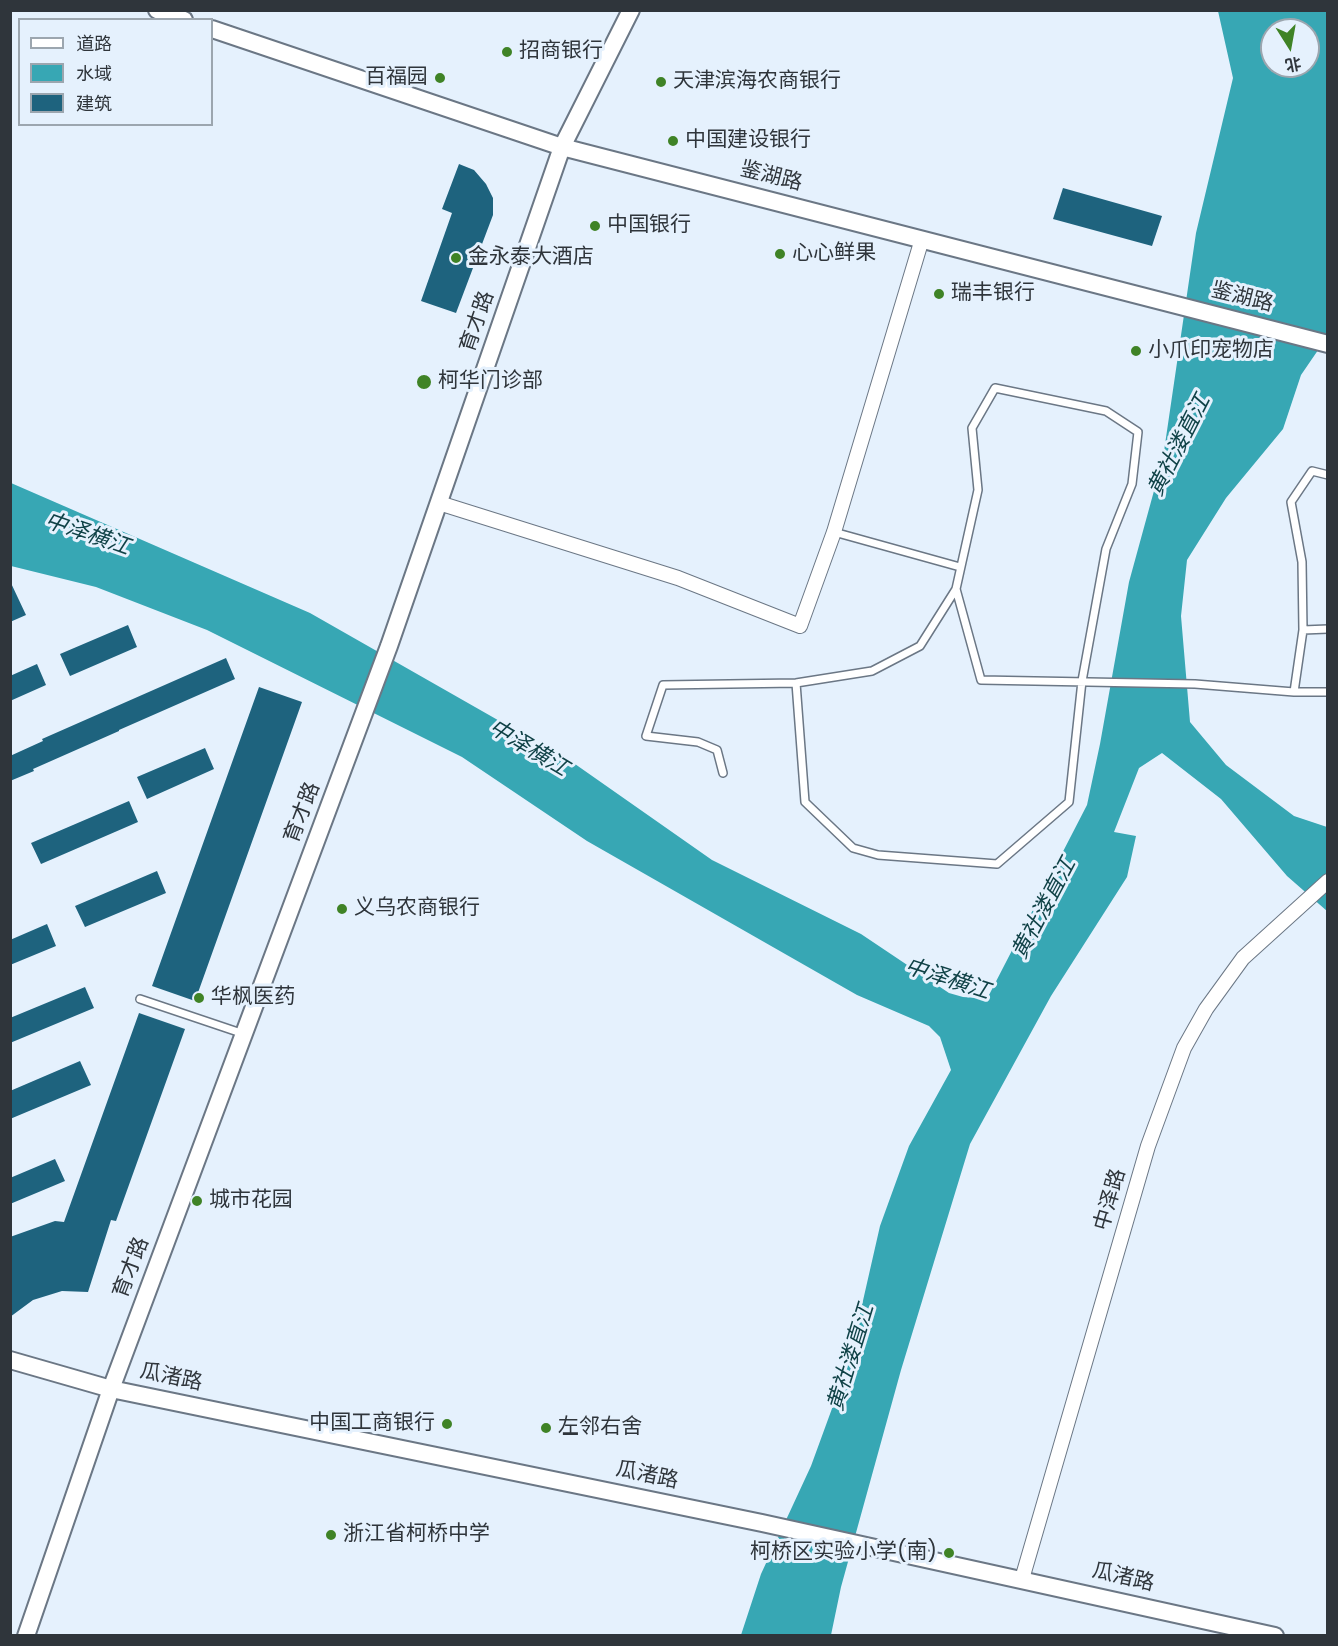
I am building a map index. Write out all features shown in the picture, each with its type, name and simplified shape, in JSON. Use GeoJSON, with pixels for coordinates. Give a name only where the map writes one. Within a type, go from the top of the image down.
{"type":"FeatureCollection","features":[{"type":"Feature","properties":{"kind":"street"},"geometry":{"type":"LineString","coordinates":[[157,10],[179,18]]}},
{"type":"Feature","properties":{"kind":"street","name":"育才路"},"geometry":{"type":"LineString","coordinates":[[26,1635],[111,1389],[389,646],[562,147],[631,10]]}},
{"type":"Feature","properties":{"kind":"street","name":"鉴湖路"},"geometry":{"type":"LineString","coordinates":[[213,29],[562,147],[1328,344]]}},
{"type":"Feature","properties":{"kind":"street"},"geometry":{"type":"LineString","coordinates":[[440,503],[678,578],[800,626],[834,532],[922,239]]}},
{"type":"Feature","properties":{"kind":"street","name":"中泽路"},"geometry":{"type":"LineString","coordinates":[[1022,1579],[1148,1146],[1184,1048],[1206,1009],[1243,958],[1328,881]]}},
{"type":"Feature","properties":{"kind":"street","name":"瓜渚路"},"geometry":{"type":"LineString","coordinates":[[10,1360],[111,1389],[888,1549],[1275,1635]]}},
{"type":"Feature","properties":{"kind":"lane"},"geometry":{"type":"LineString","coordinates":[[723,773],[717,750],[698,742],[646,736],[663,685],[796,683],[872,671],[920,646],[956,589],[978,490],[972,428],[995,388],[1106,411],[1138,432],[1132,484],[1106,549],[1083,681],[1069,802],[997,864],[878,855],[853,848],[805,802],[796,683]]}},
{"type":"Feature","properties":{"kind":"lane"},"geometry":{"type":"LineString","coordinates":[[1294,692],[1304,630],[1302,562],[1291,502],[1312,471],[1328,475]]}},
{"type":"Feature","properties":{"kind":"lane"},"geometry":{"type":"LineString","coordinates":[[834,532],[960,567]]}},
{"type":"Feature","properties":{"kind":"lane"},"geometry":{"type":"LineString","coordinates":[[956,589],[981,680],[1195,684],[1328,693]]}},
{"type":"Feature","properties":{"kind":"lane"},"geometry":{"type":"LineString","coordinates":[[1304,630],[1328,629]]}},
{"type":"Feature","properties":{"kind":"lane"},"geometry":{"type":"LineString","coordinates":[[140,999],[244,1035]]}},
{"type":"Feature","properties":{"kind":"water"},"geometry":{"type":"Polygon","coordinates":[[[1218,11],[1327,11],[1327,337],[1301,375],[1283,429],[1226,498],[1187,560],[1181,616],[1190,722],[1226,765],[1294,816],[1327,827],[1327,911],[1287,876],[1221,799],[1162,753],[1139,768],[1114,832],[1136,836],[1127,877],[1051,996],[970,1144],[901,1370],[841,1587],[831,1635],[741,1635],[761,1574],[811,1466],[849,1362],[880,1226],[909,1146],[951,1070],[940,1037],[929,1026],[857,995],[587,841],[462,757],[207,630],[96,587],[11,566],[11,483],[310,613],[575,764],[712,860],[861,934],[949,993],[977,998],[989,995],[1087,805],[1129,582],[1163,458],[1196,233],[1233,78],[1218,11]]]}},
{"type":"Feature","properties":{"kind":"building","name":"金永泰大酒店"},"geometry":{"type":"Polygon","coordinates":[[[459,164],[474,170],[486,184],[493,198],[493,215],[456,313],[421,301],[452,213],[442,209],[459,164]]]}},
{"type":"Feature","properties":{"kind":"building"},"geometry":{"type":"Polygon","coordinates":[[[1063,188],[1162,216],[1152,246],[1053,219],[1063,188]]]}},
{"type":"Feature","properties":{"kind":"building"},"geometry":{"type":"Polygon","coordinates":[[[10,581],[26,615],[10,622],[10,581]]]}},
{"type":"Feature","properties":{"kind":"building"},"geometry":{"type":"Polygon","coordinates":[[[128,625],[137,647],[70,676],[60,654],[128,625]]]}},
{"type":"Feature","properties":{"kind":"building"},"geometry":{"type":"Polygon","coordinates":[[[226,658],[235,679],[10,781],[10,756],[43,741],[42,739],[226,658]]]}},
{"type":"Feature","properties":{"kind":"building"},"geometry":{"type":"Polygon","coordinates":[[[37,664],[46,685],[10,701],[10,676],[37,664]]]}},
{"type":"Feature","properties":{"kind":"building"},"geometry":{"type":"Polygon","coordinates":[[[259,687],[302,702],[195,1001],[152,986],[259,687]]]}},
{"type":"Feature","properties":{"kind":"building"},"geometry":{"type":"Polygon","coordinates":[[[205,748],[214,769],[147,799],[137,777],[205,748]]]}},
{"type":"Feature","properties":{"kind":"building"},"geometry":{"type":"Polygon","coordinates":[[[129,801],[138,822],[41,864],[31,843],[129,801]]]}},
{"type":"Feature","properties":{"kind":"building"},"geometry":{"type":"Polygon","coordinates":[[[157,871],[166,893],[85,927],[75,906],[157,871]]]}},
{"type":"Feature","properties":{"kind":"building"},"geometry":{"type":"Polygon","coordinates":[[[47,924],[56,946],[10,965],[10,940],[47,924]]]}},
{"type":"Feature","properties":{"kind":"building"},"geometry":{"type":"Polygon","coordinates":[[[85,987],[94,1008],[10,1043],[10,1018],[85,987]]]}},
{"type":"Feature","properties":{"kind":"building"},"geometry":{"type":"Polygon","coordinates":[[[139,1013],[185,1029],[116,1221],[111,1220],[88,1292],[62,1291],[33,1300],[10,1317],[10,1237],[55,1221],[64,1222],[139,1013]]]}},
{"type":"Feature","properties":{"kind":"building"},"geometry":{"type":"Polygon","coordinates":[[[80,1061],[91,1085],[10,1119],[10,1091],[80,1061]]]}},
{"type":"Feature","properties":{"kind":"building"},"geometry":{"type":"Polygon","coordinates":[[[55,1159],[65,1181],[10,1204],[10,1178],[55,1159]]]}},
{"type":"Feature","properties":{"kind":"place","name":"招商银行"},"geometry":{"type":"Point","coordinates":[507,52]}},
{"type":"Feature","properties":{"kind":"place","name":"百福园"},"geometry":{"type":"Point","coordinates":[440,78]}},
{"type":"Feature","properties":{"kind":"place","name":"天津滨海农商银行"},"geometry":{"type":"Point","coordinates":[661,82]}},
{"type":"Feature","properties":{"kind":"place","name":"中国建设银行"},"geometry":{"type":"Point","coordinates":[673,141]}},
{"type":"Feature","properties":{"kind":"place","name":"中国银行"},"geometry":{"type":"Point","coordinates":[595,226]}},
{"type":"Feature","properties":{"kind":"place","name":"心心鲜果"},"geometry":{"type":"Point","coordinates":[780,254]}},
{"type":"Feature","properties":{"kind":"place","name":"金永泰大酒店"},"geometry":{"type":"Point","coordinates":[456,258]}},
{"type":"Feature","properties":{"kind":"place","name":"瑞丰银行"},"geometry":{"type":"Point","coordinates":[939,294]}},
{"type":"Feature","properties":{"kind":"place","name":"小爪印宠物店"},"geometry":{"type":"Point","coordinates":[1136,351]}},
{"type":"Feature","properties":{"kind":"place","name":"柯华门诊部"},"geometry":{"type":"Point","coordinates":[424,382]}},
{"type":"Feature","properties":{"kind":"place","name":"义乌农商银行"},"geometry":{"type":"Point","coordinates":[342,909]}},
{"type":"Feature","properties":{"kind":"place","name":"华枫医药"},"geometry":{"type":"Point","coordinates":[199,998]}},
{"type":"Feature","properties":{"kind":"place","name":"城市花园"},"geometry":{"type":"Point","coordinates":[197,1201]}},
{"type":"Feature","properties":{"kind":"place","name":"中国工商银行"},"geometry":{"type":"Point","coordinates":[447,1424]}},
{"type":"Feature","properties":{"kind":"place","name":"左邻右舍"},"geometry":{"type":"Point","coordinates":[546,1428]}},
{"type":"Feature","properties":{"kind":"place","name":"浙江省柯桥中学"},"geometry":{"type":"Point","coordinates":[331,1535]}},
{"type":"Feature","properties":{"kind":"place","name":"柯桥区实验小学(南)"},"geometry":{"type":"Point","coordinates":[949,1553]}},
{"type":"Feature","properties":{"kind":"water label","name":"黄社溇直江"},"geometry":{"type":"Point","coordinates":[1180,446]}},
{"type":"Feature","properties":{"kind":"water label","name":"中泽横江"},"geometry":{"type":"Point","coordinates":[87,535]}},
{"type":"Feature","properties":{"kind":"water label","name":"中泽横江"},"geometry":{"type":"Point","coordinates":[528,749]}},
{"type":"Feature","properties":{"kind":"water label","name":"黄社溇直江"},"geometry":{"type":"Point","coordinates":[1045,909]}},
{"type":"Feature","properties":{"kind":"water label","name":"中泽横江"},"geometry":{"type":"Point","coordinates":[947,980]}},
{"type":"Feature","properties":{"kind":"water label","name":"黄社溇直江"},"geometry":{"type":"Point","coordinates":[852,1358]}}]}
